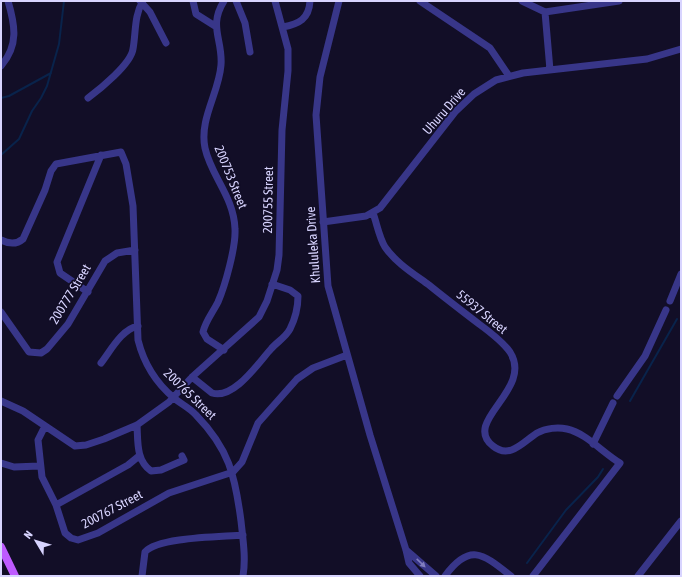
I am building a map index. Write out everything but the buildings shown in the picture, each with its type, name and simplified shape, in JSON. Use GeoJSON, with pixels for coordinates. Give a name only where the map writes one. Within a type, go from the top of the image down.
{"type":"FeatureCollection","features":[{"type":"Feature","properties":{"kind":"main road"},"geometry":{"type":"LineString","coordinates":[[1,547],[15,576]]}},
{"type":"Feature","properties":{"kind":"street"},"geometry":{"type":"LineString","coordinates":[[1,66],[8,55],[15,37],[15,26],[8,1]]}},
{"type":"Feature","properties":{"kind":"street"},"geometry":{"type":"LineString","coordinates":[[142,1],[150,12],[166,43]]}},
{"type":"Feature","properties":{"kind":"street"},"geometry":{"type":"LineString","coordinates":[[88,98],[111,80],[133,51],[137,17],[142,1]]}},
{"type":"Feature","properties":{"kind":"street"},"geometry":{"type":"LineString","coordinates":[[193,1],[196,14],[215,26]]}},
{"type":"Feature","properties":{"kind":"street","name":"200753 Street"},"geometry":{"type":"LineString","coordinates":[[224,1],[216,17],[215,26],[221,54],[221,66],[206,121],[204,136],[208,159],[230,204],[236,230],[224,288],[203,332],[207,339],[224,350]]}},
{"type":"Feature","properties":{"kind":"street"},"geometry":{"type":"LineString","coordinates":[[236,1],[245,23],[250,52]]}},
{"type":"Feature","properties":{"kind":"street","name":"200755 Street"},"geometry":{"type":"LineString","coordinates":[[45,426],[72,444],[78,446],[104,439],[137,425],[159,410],[173,398],[192,376],[224,350],[259,317],[267,301],[277,270],[279,255],[282,130],[288,71],[288,50],[276,1]]}},
{"type":"Feature","properties":{"kind":"street"},"geometry":{"type":"LineString","coordinates":[[283,27],[297,24],[302,20],[307,14],[310,1]]}},
{"type":"Feature","properties":{"kind":"street","name":"Khululeka Drive"},"geometry":{"type":"LineString","coordinates":[[339,1],[324,58],[317,95],[316,115],[328,286],[382,476],[409,563],[420,576]]}},
{"type":"Feature","properties":{"kind":"street"},"geometry":{"type":"LineString","coordinates":[[420,1],[490,48],[509,76]]}},
{"type":"Feature","properties":{"kind":"street"},"geometry":{"type":"LineString","coordinates":[[522,1],[545,12],[619,1]]}},
{"type":"Feature","properties":{"kind":"street"},"geometry":{"type":"LineString","coordinates":[[545,12],[550,70]]}},
{"type":"Feature","properties":{"kind":"street","name":"Uhuru Drive"},"geometry":{"type":"LineString","coordinates":[[373,213],[393,193],[464,102],[484,87],[509,76],[646,59],[681,49]]}},
{"type":"Feature","properties":{"kind":"street","name":"200765 Street"},"geometry":{"type":"LineString","coordinates":[[101,155],[121,152],[124,156],[133,206],[138,340],[144,360],[155,378],[173,398],[195,413],[216,438],[233,472],[237,489],[243,535],[243,576]]}},
{"type":"Feature","properties":{"kind":"street"},"geometry":{"type":"LineString","coordinates":[[1,240],[9,244],[15,244],[19,242],[26,234],[53,167],[61,162],[101,155]]}},
{"type":"Feature","properties":{"kind":"street"},"geometry":{"type":"LineString","coordinates":[[88,292],[60,273],[57,262],[101,155]]}},
{"type":"Feature","properties":{"kind":"street"},"geometry":{"type":"LineString","coordinates":[[323,222],[360,217],[373,213]]}},
{"type":"Feature","properties":{"kind":"street","name":"55937 Street"},"geometry":{"type":"LineString","coordinates":[[373,213],[381,239],[392,255],[414,274],[498,338],[510,353],[516,368],[515,377],[507,393],[488,418],[485,427],[488,440],[492,446],[500,450],[514,450],[537,433],[546,429],[568,429],[578,433],[620,464],[532,576]]}},
{"type":"Feature","properties":{"kind":"street","name":"200777 Street"},"geometry":{"type":"LineString","coordinates":[[1,312],[29,352],[41,353],[68,324],[105,261],[117,253],[135,250]]}},
{"type":"Feature","properties":{"kind":"street"},"geometry":{"type":"LineString","coordinates":[[670,302],[681,274]]}},
{"type":"Feature","properties":{"kind":"street"},"geometry":{"type":"LineString","coordinates":[[192,376],[212,393],[217,394],[231,389],[252,372],[272,348],[284,337],[290,329],[294,319],[298,296],[290,290],[272,284]]}},
{"type":"Feature","properties":{"kind":"street"},"geometry":{"type":"LineString","coordinates":[[593,444],[615,399],[645,356],[666,310]]}},
{"type":"Feature","properties":{"kind":"street"},"geometry":{"type":"LineString","coordinates":[[101,363],[122,336],[133,327],[138,326]]}},
{"type":"Feature","properties":{"kind":"street"},"geometry":{"type":"LineString","coordinates":[[233,472],[242,462],[258,423],[297,379],[312,368],[348,355]]}},
{"type":"Feature","properties":{"kind":"street"},"geometry":{"type":"LineString","coordinates":[[1,401],[23,410],[45,426]]}},
{"type":"Feature","properties":{"kind":"street"},"geometry":{"type":"LineString","coordinates":[[137,425],[139,456],[146,468],[155,471],[184,460],[182,456]]}},
{"type":"Feature","properties":{"kind":"street","name":"200767 Street"},"geometry":{"type":"LineString","coordinates":[[45,426],[38,440],[39,466],[44,482],[56,505],[65,533],[71,538],[78,540],[98,533],[169,493],[233,472]]}},
{"type":"Feature","properties":{"kind":"street"},"geometry":{"type":"LineString","coordinates":[[56,505],[128,465],[139,456]]}},
{"type":"Feature","properties":{"kind":"street"},"geometry":{"type":"LineString","coordinates":[[1,463],[14,467],[39,466]]}},
{"type":"Feature","properties":{"kind":"street"},"geometry":{"type":"LineString","coordinates":[[638,576],[681,521]]}},
{"type":"Feature","properties":{"kind":"street"},"geometry":{"type":"LineString","coordinates":[[142,576],[145,552],[152,546],[170,541],[243,535]]}},
{"type":"Feature","properties":{"kind":"street"},"geometry":{"type":"LineString","coordinates":[[406,550],[436,576]]}},
{"type":"Feature","properties":{"kind":"street"},"geometry":{"type":"LineString","coordinates":[[445,576],[460,559],[475,554],[483,556],[511,576]]}},
{"type":"Feature","properties":{"kind":"waterway"},"geometry":{"type":"LineString","coordinates":[[1,155],[19,139],[32,111],[47,86],[59,44],[64,1]]}},
{"type":"Feature","properties":{"kind":"waterway"},"geometry":{"type":"LineString","coordinates":[[1,98],[9,96],[51,73]]}},
{"type":"Feature","properties":{"kind":"waterway"},"geometry":{"type":"LineString","coordinates":[[630,401],[677,319]]}},
{"type":"Feature","properties":{"kind":"waterway"},"geometry":{"type":"LineString","coordinates":[[527,563],[566,510],[598,477],[603,469]]}}]}
